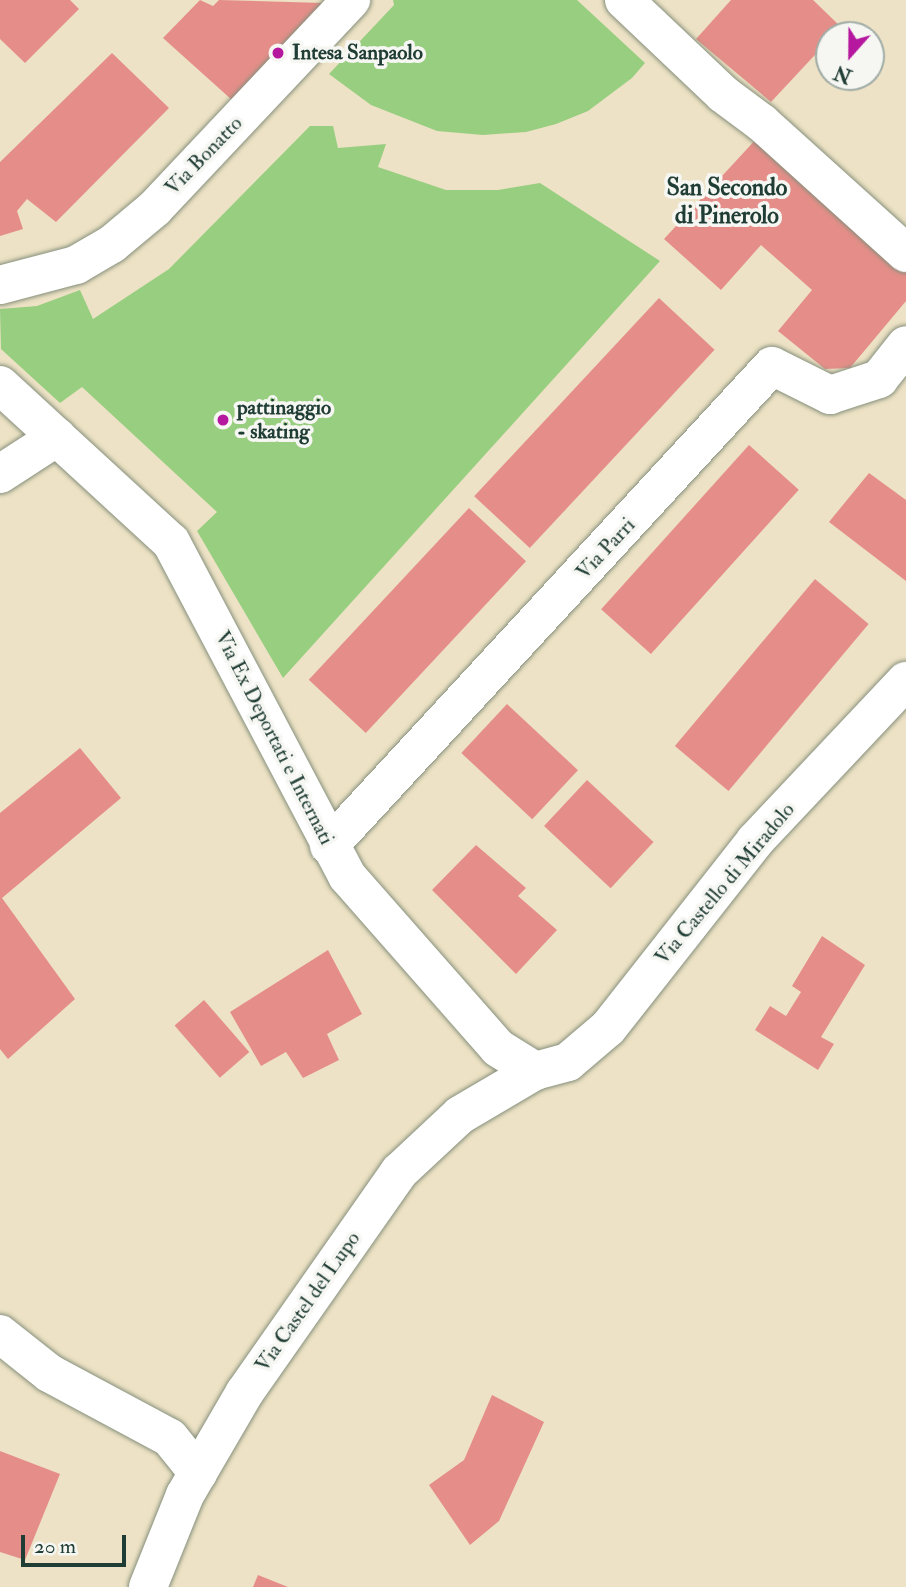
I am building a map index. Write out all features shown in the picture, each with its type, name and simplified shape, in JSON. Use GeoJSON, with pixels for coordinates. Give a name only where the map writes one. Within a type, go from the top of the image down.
{"type":"FeatureCollection","features":[{"type":"Feature","properties":{"kind":"street","name":"Via Bonatto"},"geometry":{"type":"LineString","coordinates":[[11,276],[76,265],[112,244],[155,208],[351,0]]}},
{"type":"Feature","properties":{"kind":"street"},"geometry":{"type":"LineString","coordinates":[[629,2],[723,94],[787,146],[906,253]]}},
{"type":"Feature","properties":{"kind":"street","name":"Via Parri"},"geometry":{"type":"LineString","coordinates":[[329,845],[772,366],[830,395],[879,379],[906,345]]}},
{"type":"Feature","properties":{"kind":"street","name":"Via Ex Deportati e Internati"},"geometry":{"type":"LineString","coordinates":[[0,369],[9,394],[171,542],[234,656],[346,876],[498,1048],[535,1071]]}},
{"type":"Feature","properties":{"kind":"street"},"geometry":{"type":"LineString","coordinates":[[0,474],[57,437]]}},
{"type":"Feature","properties":{"kind":"street","name":"Via Castello di Miradolo"},"geometry":{"type":"LineString","coordinates":[[535,1071],[568,1062],[608,1028],[755,841],[906,681]]}},
{"type":"Feature","properties":{"kind":"street","name":"Via Castel del Lupo"},"geometry":{"type":"LineString","coordinates":[[148,1587],[198,1473],[245,1392],[399,1172],[460,1115],[535,1071]]}},
{"type":"Feature","properties":{"kind":"street"},"geometry":{"type":"LineString","coordinates":[[0,1334],[58,1379],[170,1438],[198,1473]]}},
{"type":"Feature","properties":{"kind":"green space"},"geometry":{"type":"Polygon","coordinates":[[[393,0],[577,0],[645,63],[632,78],[588,111],[556,124],[526,132],[483,135],[437,131],[371,105],[329,74],[394,5],[393,0]]]}},
{"type":"Feature","properties":{"kind":"green space"},"geometry":{"type":"Polygon","coordinates":[[[310,126],[333,126],[338,148],[386,144],[378,167],[446,190],[498,190],[540,183],[660,261],[283,678],[197,531],[217,512],[82,387],[60,403],[1,349],[0,309],[37,306],[80,290],[93,319],[169,269],[310,126]]]}},
{"type":"Feature","properties":{"kind":"building"},"geometry":{"type":"Polygon","coordinates":[[[0,0],[70,0],[79,9],[25,63],[0,39],[0,0]]]}},
{"type":"Feature","properties":{"kind":"building"},"geometry":{"type":"Polygon","coordinates":[[[200,0],[213,6],[219,0],[324,3],[232,100],[163,38],[200,0]]]}},
{"type":"Feature","properties":{"kind":"building"},"geometry":{"type":"Polygon","coordinates":[[[731,0],[813,0],[835,21],[815,21],[815,55],[771,102],[696,39],[731,0]]]}},
{"type":"Feature","properties":{"kind":"building"},"geometry":{"type":"Polygon","coordinates":[[[112,53],[169,108],[56,222],[27,199],[17,211],[23,229],[0,236],[0,162],[112,53]]]}},
{"type":"Feature","properties":{"kind":"building"},"geometry":{"type":"Polygon","coordinates":[[[758,137],[906,272],[906,301],[850,368],[825,369],[778,331],[812,290],[761,245],[721,290],[664,239],[758,137]]]}},
{"type":"Feature","properties":{"kind":"building"},"geometry":{"type":"Polygon","coordinates":[[[659,298],[715,350],[530,548],[474,496],[659,298]]]}},
{"type":"Feature","properties":{"kind":"building"},"geometry":{"type":"Polygon","coordinates":[[[749,445],[799,490],[651,654],[601,609],[749,445]]]}},
{"type":"Feature","properties":{"kind":"building"},"geometry":{"type":"Polygon","coordinates":[[[869,473],[906,500],[906,581],[829,522],[869,473]]]}},
{"type":"Feature","properties":{"kind":"building"},"geometry":{"type":"Polygon","coordinates":[[[469,508],[526,561],[366,733],[309,680],[469,508]]]}},
{"type":"Feature","properties":{"kind":"building"},"geometry":{"type":"Polygon","coordinates":[[[815,579],[869,624],[728,791],[675,746],[815,579]]]}},
{"type":"Feature","properties":{"kind":"building"},"geometry":{"type":"Polygon","coordinates":[[[507,704],[578,770],[532,819],[461,753],[507,704]]]}},
{"type":"Feature","properties":{"kind":"building"},"geometry":{"type":"Polygon","coordinates":[[[80,748],[121,798],[2,898],[75,999],[8,1059],[0,1049],[0,813],[80,748]]]}},
{"type":"Feature","properties":{"kind":"building"},"geometry":{"type":"Polygon","coordinates":[[[587,780],[654,842],[611,888],[544,826],[587,780]]]}},
{"type":"Feature","properties":{"kind":"building"},"geometry":{"type":"Polygon","coordinates":[[[476,845],[526,888],[518,896],[557,930],[516,974],[432,890],[476,845]]]}},
{"type":"Feature","properties":{"kind":"building"},"geometry":{"type":"Polygon","coordinates":[[[822,936],[865,965],[821,1037],[834,1044],[818,1070],[755,1030],[770,1006],[786,1016],[801,992],[792,986],[822,936]]]}},
{"type":"Feature","properties":{"kind":"building"},"geometry":{"type":"Polygon","coordinates":[[[328,950],[362,1014],[327,1034],[339,1060],[303,1078],[286,1052],[261,1066],[230,1012],[328,950]]]}},
{"type":"Feature","properties":{"kind":"building"},"geometry":{"type":"Polygon","coordinates":[[[204,1000],[249,1052],[220,1078],[175,1026],[204,1000]]]}},
{"type":"Feature","properties":{"kind":"building"},"geometry":{"type":"Polygon","coordinates":[[[492,1395],[544,1422],[499,1521],[470,1545],[429,1485],[464,1460],[492,1395]]]}},
{"type":"Feature","properties":{"kind":"building"},"geometry":{"type":"Polygon","coordinates":[[[0,1451],[60,1474],[25,1560],[0,1552],[0,1451]]]}},
{"type":"Feature","properties":{"kind":"building"},"geometry":{"type":"Polygon","coordinates":[[[258,1575],[288,1587],[253,1587],[258,1575]]]}},
{"type":"Feature","properties":{"kind":"place","name":"Intesa Sanpaolo"},"geometry":{"type":"Point","coordinates":[278,53]}},
{"type":"Feature","properties":{"kind":"place","name":"pattinaggio - skating"},"geometry":{"type":"Point","coordinates":[223,420]}},
{"type":"Feature","properties":{"kind":"district","name":"San Secondo di Pinerolo"},"geometry":{"type":"Point","coordinates":[727,202]}}]}
